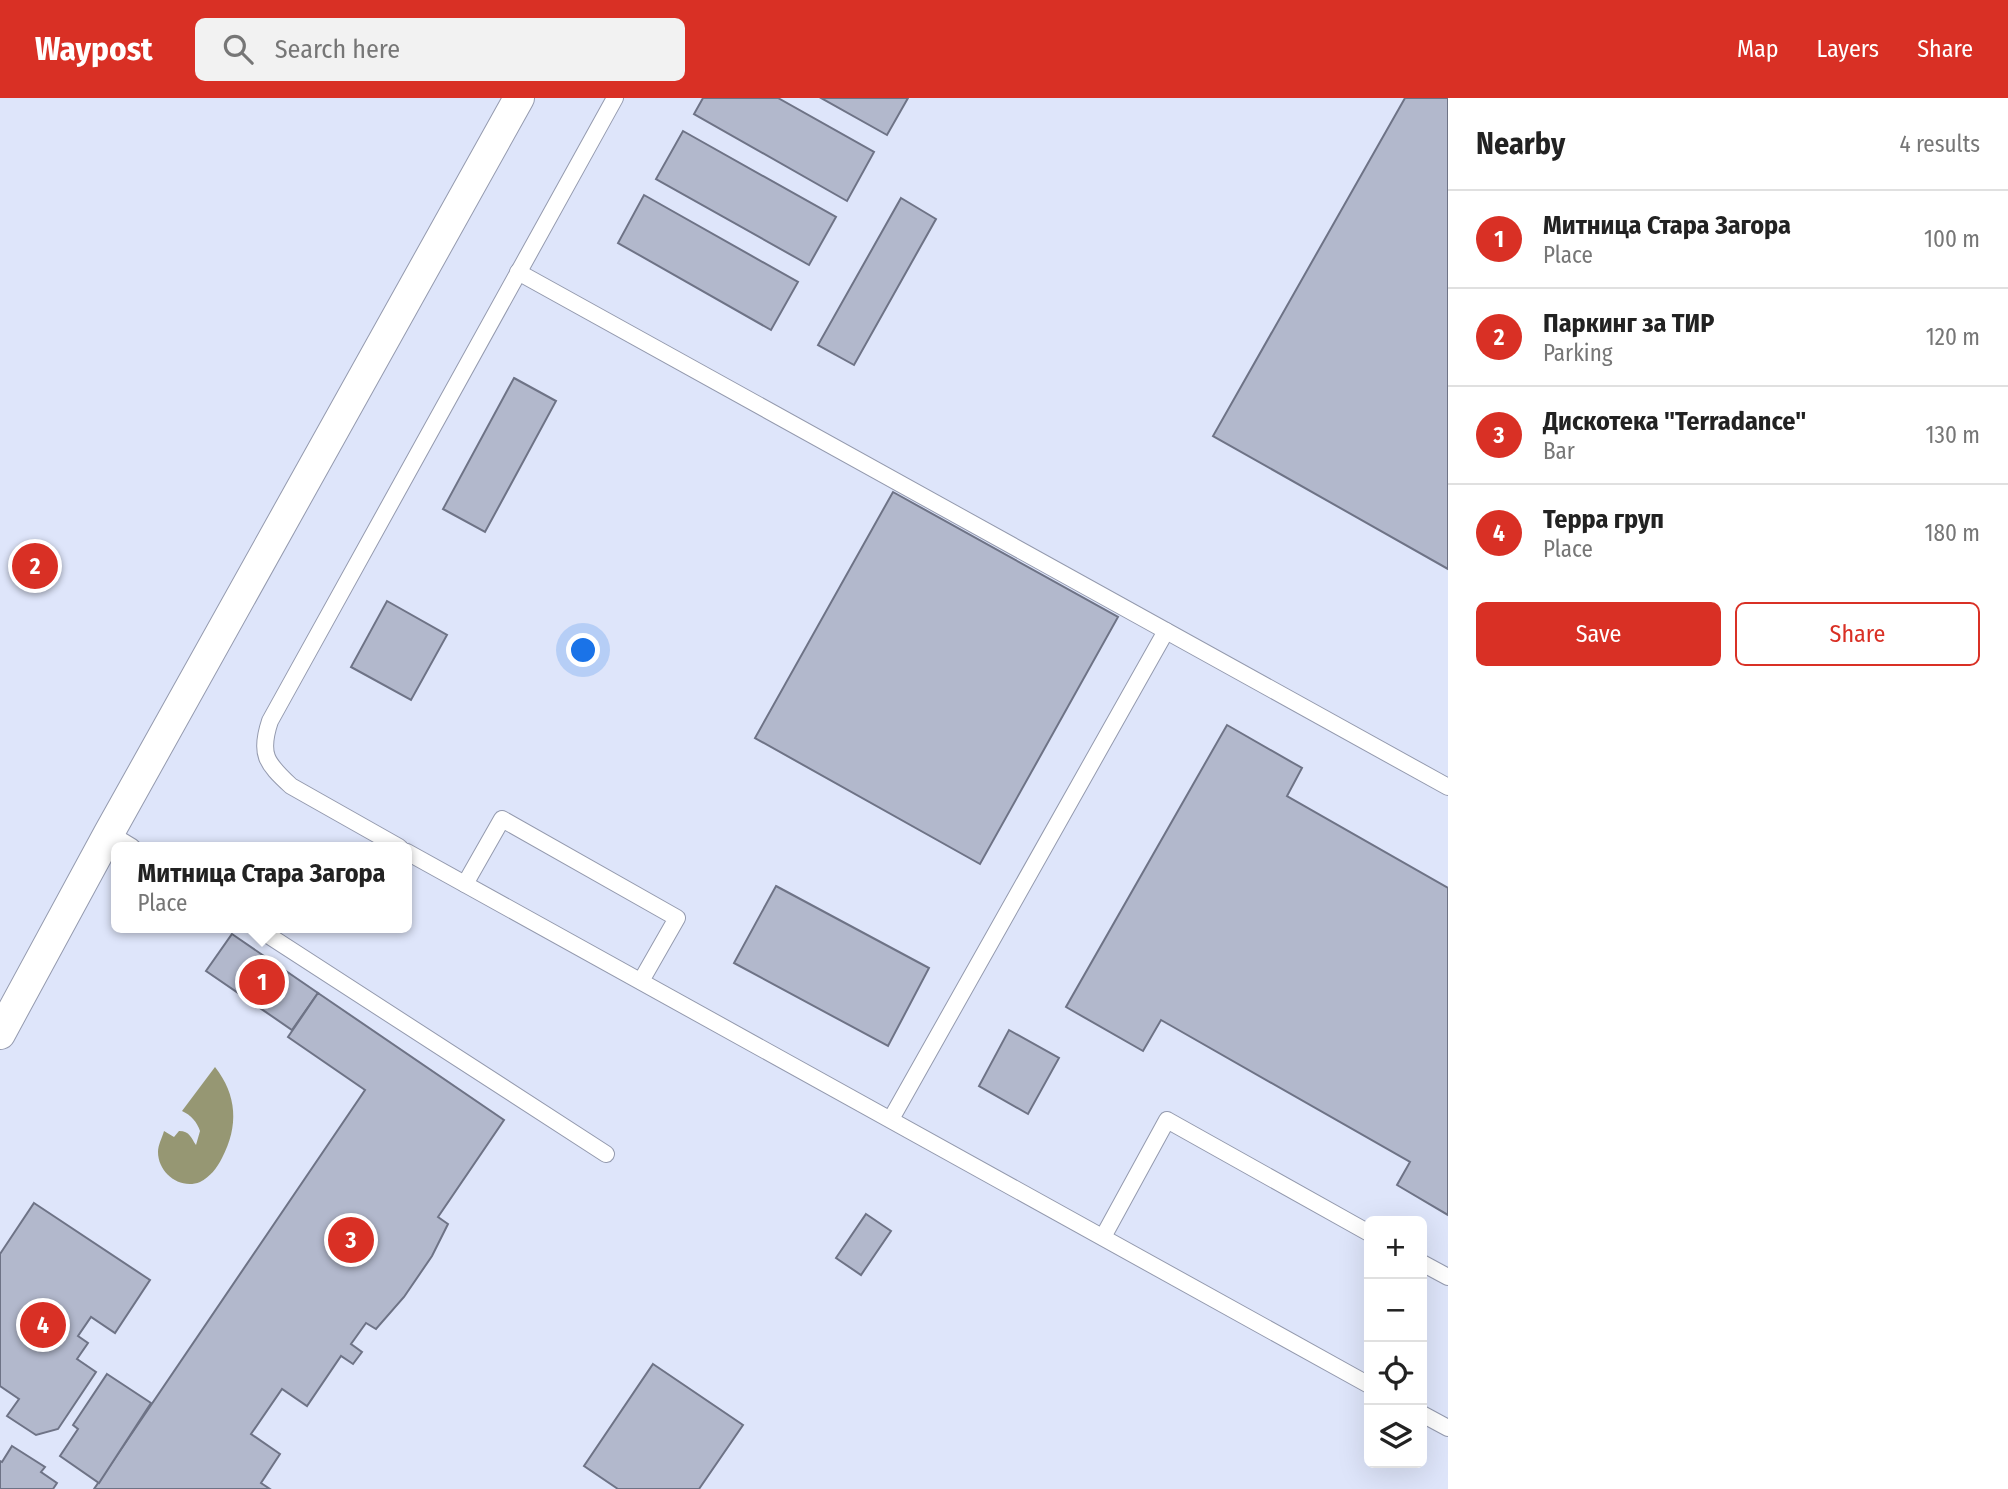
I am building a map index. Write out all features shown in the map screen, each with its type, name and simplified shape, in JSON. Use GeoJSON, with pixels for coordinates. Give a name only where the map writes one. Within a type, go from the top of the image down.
{"type":"FeatureCollection","features":[{"type":"Feature","properties":{"kind":"street"},"geometry":{"type":"LineString","coordinates":[[120,840],[519,98]]}},
{"type":"Feature","properties":{"kind":"street"},"geometry":{"type":"LineString","coordinates":[[0,1034],[111,855]]}},
{"type":"Feature","properties":{"kind":"lane"},"geometry":{"type":"LineString","coordinates":[[390,842],[291,786],[267,759],[263,741],[270,720],[615,98]]}},
{"type":"Feature","properties":{"kind":"lane"},"geometry":{"type":"LineString","coordinates":[[518,272],[1448,787]]}},
{"type":"Feature","properties":{"kind":"lane"},"geometry":{"type":"LineString","coordinates":[[891,1119],[1166,631]]}},
{"type":"Feature","properties":{"kind":"lane"},"geometry":{"type":"LineString","coordinates":[[465,884],[502,819],[677,918],[641,981]]}},
{"type":"Feature","properties":{"kind":"lane"},"geometry":{"type":"LineString","coordinates":[[412,855],[1364,1382]]}},
{"type":"Feature","properties":{"kind":"lane"},"geometry":{"type":"LineString","coordinates":[[265,933],[606,1154]]}},
{"type":"Feature","properties":{"kind":"lane"},"geometry":{"type":"LineString","coordinates":[[1103,1237],[1167,1121],[1364,1230]]}},
{"type":"Feature","properties":{"kind":"lane"},"geometry":{"type":"LineString","coordinates":[[1427,1265],[1448,1277]]}},
{"type":"Feature","properties":{"kind":"lane"},"geometry":{"type":"LineString","coordinates":[[1427,1417],[1448,1428]]}},
{"type":"Feature","properties":{"kind":"shaded area"},"geometry":{"type":"Polygon","coordinates":[[[215,1067],[231,1100],[231,1134],[222,1158],[207,1178],[192,1184],[178,1182],[166,1173],[159,1160],[158,1152],[164,1131],[174,1137],[179,1131],[186,1132],[196,1145],[199,1128],[191,1117],[182,1111],[215,1067]]]}},
{"type":"Feature","properties":{"kind":"building"},"geometry":{"type":"Polygon","coordinates":[[[703,98],[778,98],[874,152],[847,201],[694,114],[703,98]]]}},
{"type":"Feature","properties":{"kind":"building"},"geometry":{"type":"Polygon","coordinates":[[[821,98],[908,98],[887,135],[821,98]]]}},
{"type":"Feature","properties":{"kind":"building"},"geometry":{"type":"Polygon","coordinates":[[[1405,98],[1448,98],[1448,569],[1213,436],[1405,98]]]}},
{"type":"Feature","properties":{"kind":"building"},"geometry":{"type":"Polygon","coordinates":[[[683,131],[836,217],[809,265],[656,179],[683,131]]]}},
{"type":"Feature","properties":{"kind":"building"},"geometry":{"type":"Polygon","coordinates":[[[644,195],[798,282],[771,330],[618,243],[644,195]]]}},
{"type":"Feature","properties":{"kind":"building"},"geometry":{"type":"Polygon","coordinates":[[[901,198],[936,219],[854,365],[818,345],[901,198]]]}},
{"type":"Feature","properties":{"kind":"building"},"geometry":{"type":"Polygon","coordinates":[[[514,378],[556,401],[485,532],[443,509],[514,378]]]}},
{"type":"Feature","properties":{"kind":"building"},"geometry":{"type":"Polygon","coordinates":[[[893,492],[1118,617],[980,864],[755,738],[893,492]]]}},
{"type":"Feature","properties":{"kind":"building"},"geometry":{"type":"Polygon","coordinates":[[[387,601],[447,635],[411,700],[351,667],[387,601]]]}},
{"type":"Feature","properties":{"kind":"building"},"geometry":{"type":"Polygon","coordinates":[[[1227,725],[1302,768],[1287,796],[1448,888],[1448,1215],[1397,1185],[1410,1162],[1161,1020],[1143,1051],[1066,1007],[1227,725]]]}},
{"type":"Feature","properties":{"kind":"building"},"geometry":{"type":"Polygon","coordinates":[[[776,886],[929,968],[888,1046],[734,963],[776,886]]]}},
{"type":"Feature","properties":{"kind":"building"},"geometry":{"type":"Polygon","coordinates":[[[232,934],[318,993],[292,1030],[206,971],[232,934]]]}},
{"type":"Feature","properties":{"kind":"building"},"geometry":{"type":"Polygon","coordinates":[[[318,993],[504,1120],[438,1217],[448,1224],[432,1256],[404,1297],[376,1329],[366,1323],[351,1344],[362,1352],[353,1364],[341,1356],[307,1406],[282,1389],[251,1434],[280,1454],[261,1483],[270,1489],[94,1489],[365,1090],[288,1037],[318,993]]]}},
{"type":"Feature","properties":{"kind":"building"},"geometry":{"type":"Polygon","coordinates":[[[1009,1030],[1059,1058],[1028,1114],[979,1086],[1009,1030]]]}},
{"type":"Feature","properties":{"kind":"building"},"geometry":{"type":"Polygon","coordinates":[[[34,1203],[150,1280],[115,1333],[91,1317],[78,1336],[88,1343],[77,1359],[96,1372],[58,1429],[36,1435],[7,1416],[19,1399],[0,1386],[0,1254],[34,1203]]]}},
{"type":"Feature","properties":{"kind":"building"},"geometry":{"type":"Polygon","coordinates":[[[866,1214],[891,1231],[861,1275],[836,1258],[866,1214]]]}},
{"type":"Feature","properties":{"kind":"building"},"geometry":{"type":"Polygon","coordinates":[[[653,1364],[743,1425],[699,1489],[618,1489],[584,1466],[653,1364]]]}},
{"type":"Feature","properties":{"kind":"building"},"geometry":{"type":"Polygon","coordinates":[[[107,1374],[151,1403],[99,1483],[60,1456],[78,1429],[73,1425],[107,1374]]]}},
{"type":"Feature","properties":{"kind":"building"},"geometry":{"type":"Polygon","coordinates":[[[12,1446],[45,1467],[41,1472],[57,1483],[53,1489],[0,1489],[0,1461],[2,1462],[12,1446]]]}},
{"type":"Feature","properties":{"kind":"place","name":"Паркинг за ТИР"},"geometry":{"type":"Point","coordinates":[35,566]}},
{"type":"Feature","properties":{"kind":"place","name":"Митница Стара Загора"},"geometry":{"type":"Point","coordinates":[262,982]}},
{"type":"Feature","properties":{"kind":"place","name":"Дискотека \"Terradance\""},"geometry":{"type":"Point","coordinates":[351,1240]}},
{"type":"Feature","properties":{"kind":"place","name":"Терра груп"},"geometry":{"type":"Point","coordinates":[43,1325]}}]}
